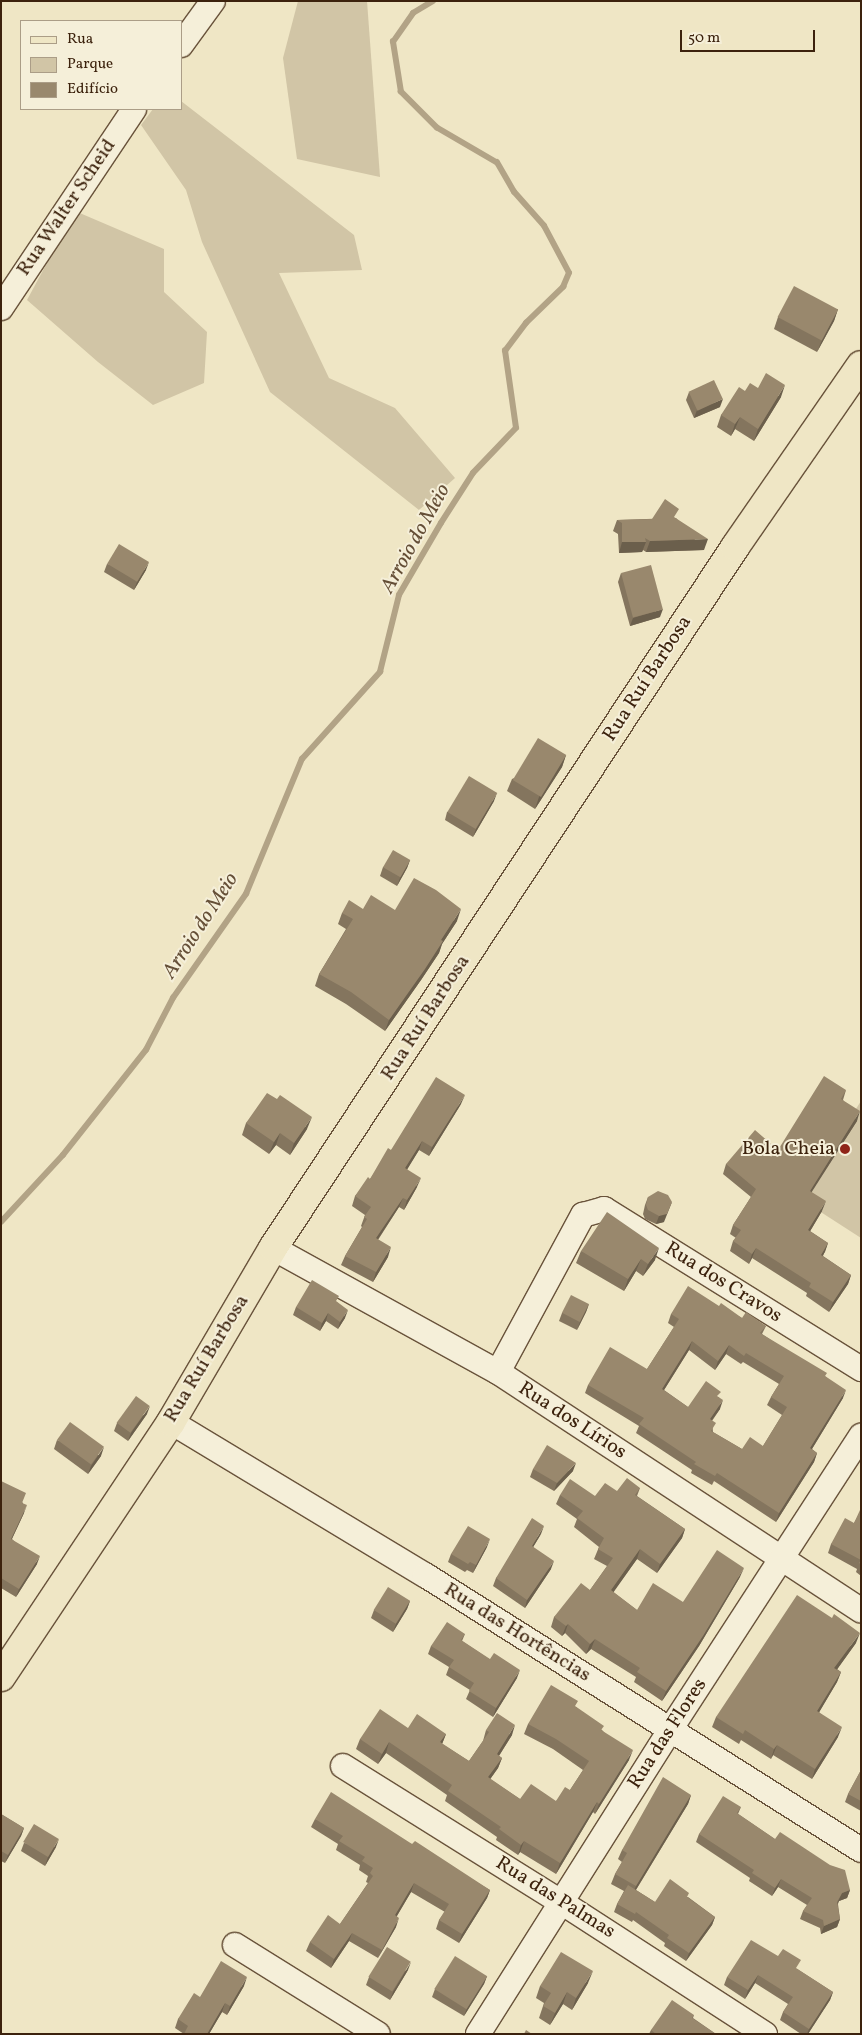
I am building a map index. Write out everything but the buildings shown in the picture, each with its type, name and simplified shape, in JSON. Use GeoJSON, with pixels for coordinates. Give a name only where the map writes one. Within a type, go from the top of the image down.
{"type":"FeatureCollection","features":[{"type":"Feature","properties":{"kind":"main road","name":"Rua Ruí Barbosa"},"geometry":{"type":"LineString","coordinates":[[1,1677],[170,1422],[272,1248],[729,555],[861,365]]}},
{"type":"Feature","properties":{"kind":"street"},"geometry":{"type":"LineString","coordinates":[[182,44],[213,1]]}},
{"type":"Feature","properties":{"kind":"street","name":"Rua Walter Scheid"},"geometry":{"type":"LineString","coordinates":[[1,308],[133,110]]}},
{"type":"Feature","properties":{"kind":"street","name":"Rua dos Cravos"},"geometry":{"type":"LineString","coordinates":[[498,1372],[583,1215],[604,1209],[861,1369]]}},
{"type":"Feature","properties":{"kind":"street","name":"Rua dos Lírios"},"geometry":{"type":"LineString","coordinates":[[272,1248],[498,1372],[861,1610]]}},
{"type":"Feature","properties":{"kind":"street","name":"Rua das Hortências"},"geometry":{"type":"LineString","coordinates":[[170,1422],[425,1575],[861,1850]]}},
{"type":"Feature","properties":{"kind":"street","name":"Rua das Flores"},"geometry":{"type":"LineString","coordinates":[[478,2034],[670,1730],[861,1436]]}},
{"type":"Feature","properties":{"kind":"street","name":"Rua das Palmas"},"geometry":{"type":"LineString","coordinates":[[343,1766],[561,1902],[765,2034]]}},
{"type":"Feature","properties":{"kind":"street"},"geometry":{"type":"LineString","coordinates":[[235,1945],[378,2034]]}},
{"type":"Feature","properties":{"kind":"green space"},"geometry":{"type":"Polygon","coordinates":[[[298,1],[367,1],[380,177],[297,159],[283,58],[298,1]]]}},
{"type":"Feature","properties":{"kind":"green space"},"geometry":{"type":"Polygon","coordinates":[[[182,102],[354,235],[362,270],[279,273],[329,378],[395,408],[455,478],[419,510],[270,392],[202,242],[186,190],[141,125],[152,110],[182,110],[182,102]]]}},
{"type":"Feature","properties":{"kind":"green space"},"geometry":{"type":"Polygon","coordinates":[[[75,211],[164,249],[164,292],[207,332],[204,383],[153,405],[98,362],[27,300],[75,211]]]}},
{"type":"Feature","properties":{"kind":"green space","name":"Bola Cheia"},"geometry":{"type":"Polygon","coordinates":[[[861,1101],[861,1238],[799,1198],[861,1101]]]}},
{"type":"Feature","properties":{"kind":"waterway","name":"Arroio do Meio"},"geometry":{"type":"LineString","coordinates":[[1,1222],[63,1155],[146,1050],[173,998],[246,894],[302,759],[380,672],[399,595],[441,523],[473,473],[516,428],[505,351],[526,323],[563,287],[569,273],[544,226],[514,192],[497,163],[437,128],[401,92],[393,42],[413,13],[433,1]]}},
{"type":"Feature","properties":{"kind":"place","name":"Bola Cheia"},"geometry":{"type":"Point","coordinates":[845,1149]}}]}
